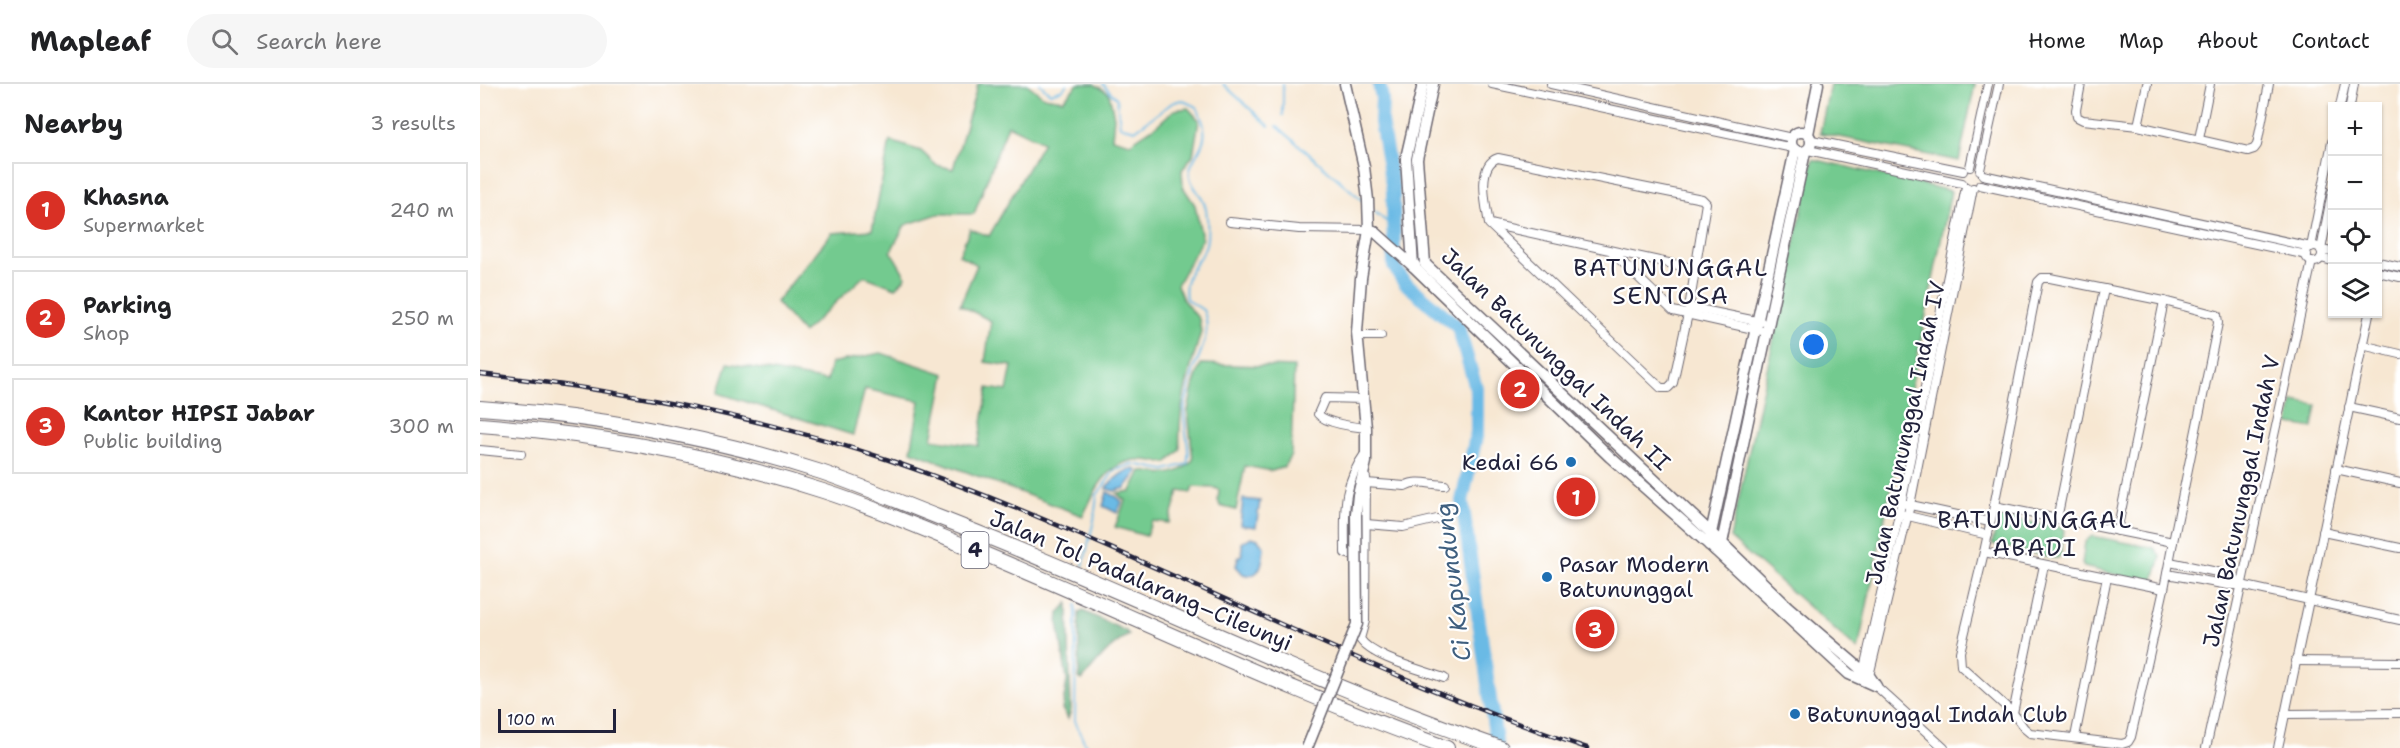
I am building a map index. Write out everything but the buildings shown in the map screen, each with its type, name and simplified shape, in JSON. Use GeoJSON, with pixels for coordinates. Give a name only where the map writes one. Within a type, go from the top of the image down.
{"type":"FeatureCollection","features":[{"type":"Feature","properties":{"kind":"highway","name":"Jalan Tol Padalarang–Cileunyi"},"geometry":{"type":"LineString","coordinates":[[480,408],[565,415],[629,425],[762,455],[822,473],[1025,550],[1381,705],[1501,748]]}},
{"type":"Feature","properties":{"kind":"highway","name":"Jalan Tol Padalarang–Cileunyi"},"geometry":{"type":"LineString","coordinates":[[480,425],[564,432],[632,444],[759,473],[823,491],[884,513],[1026,571],[1385,726],[1448,748]]}},
{"type":"Feature","properties":{"kind":"street"},"geometry":{"type":"LineString","coordinates":[[1345,84],[1364,167],[1372,231],[1361,278],[1357,336],[1366,428],[1365,621],[1360,639],[1364,645],[1379,654],[1444,678]]}},
{"type":"Feature","properties":{"kind":"street","name":"Jalan Batununggal Indah II"},"geometry":{"type":"LineString","coordinates":[[1423,84],[1406,158],[1413,266],[1610,457],[1788,607],[1867,680]]}},
{"type":"Feature","properties":{"kind":"street","name":"Jalan Batununggal Indah II"},"geometry":{"type":"LineString","coordinates":[[1433,84],[1417,159],[1425,264],[1711,533]]}},
{"type":"Feature","properties":{"kind":"street"},"geometry":{"type":"LineString","coordinates":[[1492,84],[1802,143],[1981,172],[2152,216],[2314,254],[2328,259]]}},
{"type":"Feature","properties":{"kind":"street"},"geometry":{"type":"LineString","coordinates":[[1551,84],[1802,143],[1971,186],[2152,216]]}},
{"type":"Feature","properties":{"kind":"street"},"geometry":{"type":"LineString","coordinates":[[1802,143],[1811,84]]}},
{"type":"Feature","properties":{"kind":"street"},"geometry":{"type":"LineString","coordinates":[[1715,546],[1802,143],[1818,84]]}},
{"type":"Feature","properties":{"kind":"street"},"geometry":{"type":"LineString","coordinates":[[1971,186],[1966,169],[1988,84]]}},
{"type":"Feature","properties":{"kind":"street"},"geometry":{"type":"LineString","coordinates":[[1971,186],[1981,172],[1999,84]]}},
{"type":"Feature","properties":{"kind":"street"},"geometry":{"type":"LineString","coordinates":[[2081,84],[2076,110],[2077,117],[2083,120],[2138,126],[2248,151],[2257,145],[2269,84]]}},
{"type":"Feature","properties":{"kind":"street"},"geometry":{"type":"LineString","coordinates":[[2138,126],[2147,84]]}},
{"type":"Feature","properties":{"kind":"street"},"geometry":{"type":"LineString","coordinates":[[2199,139],[2210,84]]}},
{"type":"Feature","properties":{"kind":"street"},"geometry":{"type":"LineString","coordinates":[[2341,102],[2345,84]]}},
{"type":"Feature","properties":{"kind":"street"},"geometry":{"type":"LineString","coordinates":[[2351,102],[2354,84]]}},
{"type":"Feature","properties":{"kind":"street","name":"Jalan Batununggal Indah V"},"geometry":{"type":"LineString","coordinates":[[2206,748],[2314,254],[2330,156]]}},
{"type":"Feature","properties":{"kind":"street"},"geometry":{"type":"LineString","coordinates":[[1498,158],[1702,199],[1706,203],[1706,210],[1673,383],[1668,388],[1661,388],[1489,224],[1484,188],[1487,166],[1492,160],[1498,158]]}},
{"type":"Feature","properties":{"kind":"street","name":"Jalan Batununggal Indah IV"},"geometry":{"type":"LineString","coordinates":[[1867,680],[1904,515],[1971,186]]}},
{"type":"Feature","properties":{"kind":"street","name":"Jalan Batununggal Indah V"},"geometry":{"type":"LineString","coordinates":[[2314,254],[2328,206]]}},
{"type":"Feature","properties":{"kind":"street"},"geometry":{"type":"LineString","coordinates":[[1230,222],[1299,229],[1372,231],[1413,266],[1425,264]]}},
{"type":"Feature","properties":{"kind":"street"},"geometry":{"type":"LineString","coordinates":[[1489,224],[1696,269]]}},
{"type":"Feature","properties":{"kind":"street"},"geometry":{"type":"LineString","coordinates":[[1610,251],[1673,311],[1688,311],[1762,327]]}},
{"type":"Feature","properties":{"kind":"street"},"geometry":{"type":"LineString","coordinates":[[2314,254],[2328,252]]}},
{"type":"Feature","properties":{"kind":"street"},"geometry":{"type":"LineString","coordinates":[[2382,266],[2400,267]]}},
{"type":"Feature","properties":{"kind":"street"},"geometry":{"type":"LineString","coordinates":[[2382,268],[2400,277]]}},
{"type":"Feature","properties":{"kind":"street"},"geometry":{"type":"LineString","coordinates":[[2042,278],[2050,278],[2104,289],[2217,315],[2218,323],[2170,562],[2131,737],[2128,742],[2122,744],[2030,733],[2013,713],[1961,666],[1960,652],[1988,535],[2038,282],[2042,278]]}},
{"type":"Feature","properties":{"kind":"street"},"geometry":{"type":"LineString","coordinates":[[2057,519],[2104,289]]}},
{"type":"Feature","properties":{"kind":"street"},"geometry":{"type":"LineString","coordinates":[[2117,531],[2164,301]]}},
{"type":"Feature","properties":{"kind":"street"},"geometry":{"type":"LineString","coordinates":[[2278,748],[2368,318]]}},
{"type":"Feature","properties":{"kind":"street"},"geometry":{"type":"LineString","coordinates":[[1715,546],[1711,533],[1762,327]]}},
{"type":"Feature","properties":{"kind":"street"},"geometry":{"type":"LineString","coordinates":[[1357,336],[1381,336]]}},
{"type":"Feature","properties":{"kind":"street"},"geometry":{"type":"LineString","coordinates":[[2362,345],[2400,354]]}},
{"type":"Feature","properties":{"kind":"street"},"geometry":{"type":"LineString","coordinates":[[1363,399],[1325,398],[1318,414],[1322,418],[1350,427],[1366,428]]}},
{"type":"Feature","properties":{"kind":"street"},"geometry":{"type":"LineString","coordinates":[[2349,406],[2400,418]]}},
{"type":"Feature","properties":{"kind":"street"},"geometry":{"type":"LineString","coordinates":[[480,450],[521,454]]}},
{"type":"Feature","properties":{"kind":"street"},"geometry":{"type":"LineString","coordinates":[[1307,748],[1357,624],[1356,514],[1366,456]]}},
{"type":"Feature","properties":{"kind":"street"},"geometry":{"type":"LineString","coordinates":[[1365,559],[1345,553],[1345,500],[1353,470],[1366,456]]}},
{"type":"Feature","properties":{"kind":"street"},"geometry":{"type":"LineString","coordinates":[[2336,469],[2400,483]]}},
{"type":"Feature","properties":{"kind":"street"},"geometry":{"type":"LineString","coordinates":[[1366,483],[1405,486],[1421,482],[1427,485],[1445,485]]}},
{"type":"Feature","properties":{"kind":"street"},"geometry":{"type":"LineString","coordinates":[[1906,504],[1990,522]]}},
{"type":"Feature","properties":{"kind":"street"},"geometry":{"type":"LineString","coordinates":[[1994,506],[2173,542]]}},
{"type":"Feature","properties":{"kind":"street"},"geometry":{"type":"LineString","coordinates":[[1904,515],[1988,535]]}},
{"type":"Feature","properties":{"kind":"street"},"geometry":{"type":"LineString","coordinates":[[1366,524],[1403,527],[1407,524],[1437,519]]}},
{"type":"Feature","properties":{"kind":"street"},"geometry":{"type":"LineString","coordinates":[[2323,532],[2400,548]]}},
{"type":"Feature","properties":{"kind":"street"},"geometry":{"type":"LineString","coordinates":[[1984,552],[2164,589]]}},
{"type":"Feature","properties":{"kind":"street"},"geometry":{"type":"LineString","coordinates":[[2170,562],[2231,575],[2241,585]]}},
{"type":"Feature","properties":{"kind":"street"},"geometry":{"type":"LineString","coordinates":[[2013,713],[2044,565]]}},
{"type":"Feature","properties":{"kind":"street"},"geometry":{"type":"LineString","coordinates":[[2167,574],[2228,585],[2241,585],[2400,620]]}},
{"type":"Feature","properties":{"kind":"street"},"geometry":{"type":"LineString","coordinates":[[2075,737],[2107,577]]}},
{"type":"Feature","properties":{"kind":"street"},"geometry":{"type":"LineString","coordinates":[[2295,661],[2400,662]]}},
{"type":"Feature","properties":{"kind":"street"},"geometry":{"type":"LineString","coordinates":[[1867,680],[1944,748]]}},
{"type":"Feature","properties":{"kind":"street"},"geometry":{"type":"LineString","coordinates":[[2285,714],[2400,713]]}},
{"type":"Feature","properties":{"kind":"green space"},"geometry":{"type":"Polygon","coordinates":[[[978,84],[1027,84],[1044,97],[1063,100],[1078,84],[1094,84],[1109,93],[1114,117],[1112,138],[1130,143],[1157,125],[1174,110],[1188,108],[1199,120],[1193,155],[1182,170],[1183,187],[1195,205],[1202,239],[1177,285],[1183,300],[1199,319],[1201,332],[1182,405],[1180,450],[1167,463],[1134,460],[1115,467],[1102,481],[1083,516],[911,451],[920,401],[865,389],[853,435],[718,393],[728,363],[827,381],[831,363],[881,353],[945,374],[932,439],[978,446],[988,388],[1007,391],[1012,366],[985,362],[991,321],[960,305],[977,265],[959,255],[970,229],[989,236],[1043,142],[1008,125],[974,214],[938,214],[905,225],[891,251],[906,277],[896,288],[864,276],[803,333],[776,302],[832,233],[872,230],[890,141],[921,151],[936,165],[953,169],[978,84]]]}},
{"type":"Feature","properties":{"kind":"green space"},"geometry":{"type":"Polygon","coordinates":[[[1830,84],[1975,84],[1959,161],[1820,133],[1830,84]]]}},
{"type":"Feature","properties":{"kind":"green space"},"geometry":{"type":"Polygon","coordinates":[[[1813,159],[1951,191],[1858,650],[1730,538],[1813,159]]]}},
{"type":"Feature","properties":{"kind":"green space"},"geometry":{"type":"Polygon","coordinates":[[[1201,364],[1294,367],[1291,455],[1284,467],[1272,471],[1245,466],[1236,510],[1220,506],[1219,490],[1193,487],[1191,493],[1179,491],[1169,523],[1152,521],[1146,536],[1115,527],[1125,501],[1117,493],[1131,491],[1141,471],[1162,474],[1175,472],[1193,460],[1188,411],[1201,364]]]}},
{"type":"Feature","properties":{"kind":"green space"},"geometry":{"type":"Polygon","coordinates":[[[2293,401],[2317,405],[2313,428],[2289,424],[2293,401]]]}},
{"type":"Feature","properties":{"kind":"green space"},"geometry":{"type":"Polygon","coordinates":[[[2001,517],[2059,527],[2064,530],[2061,554],[2058,558],[2052,558],[1992,544],[1998,519],[2001,517]]]}},
{"type":"Feature","properties":{"kind":"green space"},"geometry":{"type":"Polygon","coordinates":[[[2092,536],[2154,548],[2161,557],[2154,580],[2147,582],[2084,567],[2082,564],[2085,542],[2092,536]]]}},
{"type":"Feature","properties":{"kind":"green space"},"geometry":{"type":"Polygon","coordinates":[[[1068,603],[1071,710],[1068,719],[1062,709],[1067,681],[1058,623],[1059,613],[1068,603]]]}},
{"type":"Feature","properties":{"kind":"green space"},"geometry":{"type":"Polygon","coordinates":[[[1083,611],[1126,631],[1129,635],[1109,649],[1082,680],[1079,678],[1079,613],[1083,611]]]}},
{"type":"Feature","properties":{"kind":"water"},"geometry":{"type":"Polygon","coordinates":[[[1134,469],[1138,471],[1125,488],[1114,491],[1107,489],[1107,486],[1119,475],[1134,469]]]}},
{"type":"Feature","properties":{"kind":"water"},"geometry":{"type":"Polygon","coordinates":[[[1107,492],[1122,502],[1117,513],[1103,506],[1107,492]]]}},
{"type":"Feature","properties":{"kind":"water"},"geometry":{"type":"Polygon","coordinates":[[[1243,499],[1260,501],[1256,527],[1240,525],[1243,499]]]}},
{"type":"Feature","properties":{"kind":"water"},"geometry":{"type":"Polygon","coordinates":[[[1251,537],[1258,539],[1264,547],[1260,568],[1254,574],[1249,575],[1243,574],[1236,566],[1242,554],[1242,543],[1251,537]]]}},
{"type":"Feature","properties":{"kind":"waterway"},"geometry":{"type":"LineString","coordinates":[[1040,84],[1050,93],[1063,89],[1067,84]]}},
{"type":"Feature","properties":{"kind":"waterway"},"geometry":{"type":"LineString","coordinates":[[1083,566],[1094,520],[1097,495],[1114,471],[1132,464],[1165,470],[1187,464],[1185,404],[1207,325],[1203,310],[1186,299],[1185,288],[1190,272],[1202,253],[1207,239],[1205,207],[1190,177],[1191,167],[1203,143],[1204,134],[1203,122],[1197,107],[1181,100],[1172,103],[1135,130],[1120,126],[1117,99],[1103,84]]}},
{"type":"Feature","properties":{"kind":"waterway"},"geometry":{"type":"LineString","coordinates":[[1223,84],[1269,126]]}},
{"type":"Feature","properties":{"kind":"waterway"},"geometry":{"type":"LineString","coordinates":[[1283,84],[1283,115]]}},
{"type":"Feature","properties":{"kind":"waterway","name":"Ci Kapundung"},"geometry":{"type":"LineString","coordinates":[[1379,84],[1382,98],[1381,122],[1393,190],[1394,266],[1404,282],[1458,327],[1477,391],[1477,432],[1462,501],[1497,748]]}},
{"type":"Feature","properties":{"kind":"waterway"},"geometry":{"type":"LineString","coordinates":[[1277,126],[1362,200]]}},
{"type":"Feature","properties":{"kind":"waterway"},"geometry":{"type":"LineString","coordinates":[[1375,212],[1394,228]]}},
{"type":"Feature","properties":{"kind":"waterway"},"geometry":{"type":"LineString","coordinates":[[1076,605],[1075,721],[1087,748]]}},
{"type":"Feature","properties":{"kind":"railway"},"geometry":{"type":"LineString","coordinates":[[480,374],[584,388],[687,406],[789,430],[889,460],[1065,528],[1411,681],[1587,748]]}},
{"type":"Feature","properties":{"kind":"place","name":"Parking"},"geometry":{"type":"Point","coordinates":[1520,389]}},
{"type":"Feature","properties":{"kind":"place","name":"Kedai 66"},"geometry":{"type":"Point","coordinates":[1571,462]}},
{"type":"Feature","properties":{"kind":"place","name":"Khasna"},"geometry":{"type":"Point","coordinates":[1576,497]}},
{"type":"Feature","properties":{"kind":"place","name":"Pasar Modern Batununggal"},"geometry":{"type":"Point","coordinates":[1547,577]}},
{"type":"Feature","properties":{"kind":"place","name":"Kantor HIPSI Jabar"},"geometry":{"type":"Point","coordinates":[1595,629]}},
{"type":"Feature","properties":{"kind":"place","name":"Batununggal Indah Club"},"geometry":{"type":"Point","coordinates":[1795,714]}},
{"type":"Feature","properties":{"kind":"district","name":"BATUNUNGGAL SENTOSA"},"geometry":{"type":"Point","coordinates":[1671,282]}},
{"type":"Feature","properties":{"kind":"district","name":"BATUNUNGGAL ABADI"},"geometry":{"type":"Point","coordinates":[2035,534]}}]}
